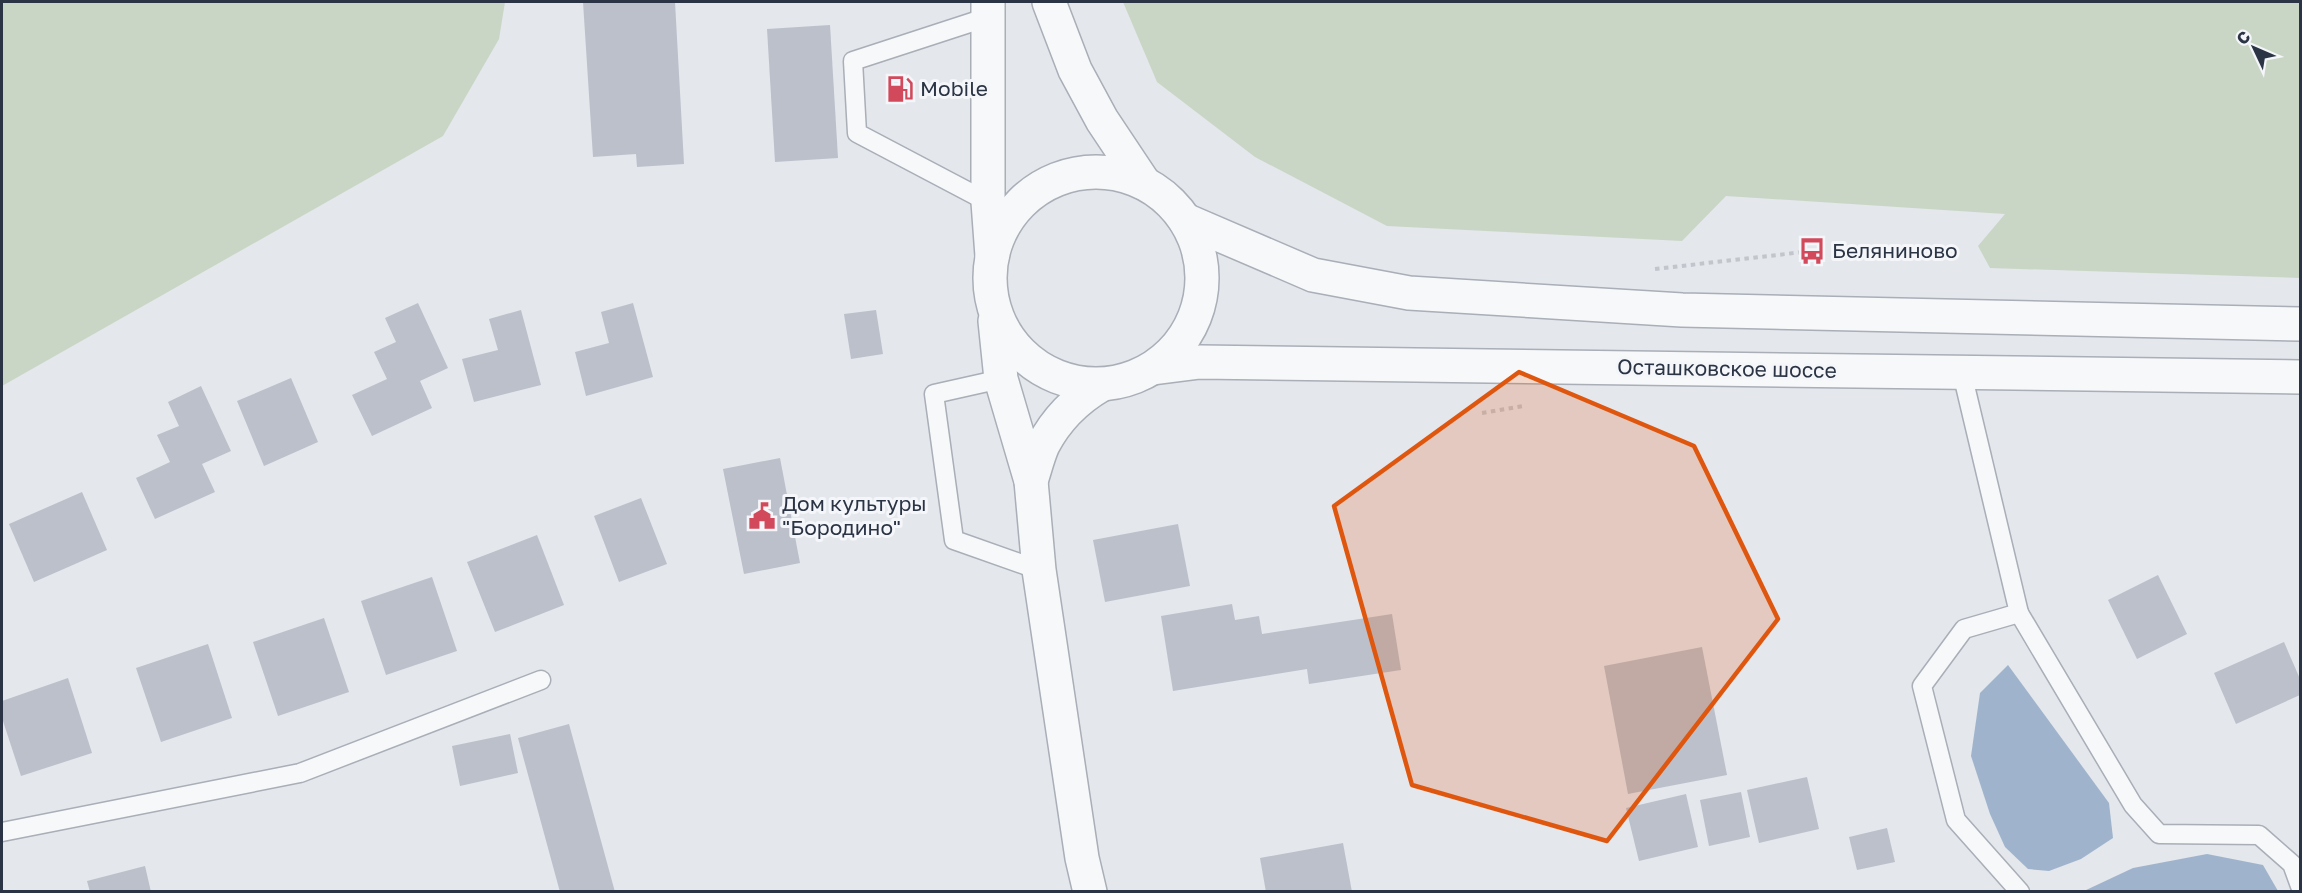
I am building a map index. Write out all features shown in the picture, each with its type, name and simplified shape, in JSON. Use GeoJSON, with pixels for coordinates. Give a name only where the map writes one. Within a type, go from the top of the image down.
{"type":"FeatureCollection","features":[{"type":"Feature","properties":{"kind":"street","name":"Осташковское шоссе"},"geometry":{"type":"LineString","coordinates":[[1049,2],[1075,69],[1102,120],[1144,183]]}},
{"type":"Feature","properties":{"kind":"street","name":"Осташковское шоссе"},"geometry":{"type":"LineString","coordinates":[[988,9],[988,202],[992,256],[989,284],[994,311],[1006,336],[1024,357],[1047,373],[1072,382],[1101,385],[1128,380],[1153,368],[1174,350],[1190,327],[1200,301],[1202,273],[1197,245],[1185,220],[1167,199],[1144,183],[1118,174],[1090,172],[1063,177],[1038,189],[1017,207],[1001,230],[992,256]]}},
{"type":"Feature","properties":{"kind":"street","name":"Осташковское шоссе"},"geometry":{"type":"LineString","coordinates":[[1185,220],[1313,275],[1409,293],[1682,310],[2301,324]]}},
{"type":"Feature","properties":{"kind":"street"},"geometry":{"type":"LineString","coordinates":[[994,311],[1001,379],[1031,481],[1039,570],[1082,858],[1090,891]]}},
{"type":"Feature","properties":{"kind":"street","name":"Осташковское шоссе"},"geometry":{"type":"LineString","coordinates":[[1153,368],[1200,362],[2301,378]]}},
{"type":"Feature","properties":{"kind":"street"},"geometry":{"type":"LineString","coordinates":[[1031,481],[1043,446],[1059,421],[1081,396],[1101,385]]}},
{"type":"Feature","properties":{"kind":"lane"},"geometry":{"type":"LineString","coordinates":[[988,9],[853,61],[857,133],[988,202]]}},
{"type":"Feature","properties":{"kind":"lane"},"geometry":{"type":"LineString","coordinates":[[1962,373],[2019,613],[2133,806],[2159,834],[2259,835],[2292,864],[2301,886]]}},
{"type":"Feature","properties":{"kind":"lane"},"geometry":{"type":"LineString","coordinates":[[1001,379],[934,394],[954,540],[1039,570]]}},
{"type":"Feature","properties":{"kind":"lane"},"geometry":{"type":"LineString","coordinates":[[2019,613],[1964,629],[1922,686],[1956,820],[2020,891]]}},
{"type":"Feature","properties":{"kind":"lane"},"geometry":{"type":"LineString","coordinates":[[2,832],[300,773],[541,680]]}},
{"type":"Feature","properties":{"kind":"path"},"geometry":{"type":"LineString","coordinates":[[1648,270],[1812,250]]}},
{"type":"Feature","properties":{"kind":"highlighted area"},"geometry":{"type":"Polygon","coordinates":[[[1519,372],[1694,446],[1778,619],[1607,841],[1412,785],[1334,506],[1519,372]]]}},
{"type":"Feature","properties":{"kind":"green space"},"geometry":{"type":"Polygon","coordinates":[[[2,2],[505,2],[499,39],[443,136],[2,386],[2,2]]]}},
{"type":"Feature","properties":{"kind":"green space"},"geometry":{"type":"Polygon","coordinates":[[[1123,2],[2300,2],[2300,278],[1990,268],[1978,246],[2005,214],[1726,196],[1682,241],[1387,226],[1255,157],[1157,82],[1123,2]]]}},
{"type":"Feature","properties":{"kind":"water"},"geometry":{"type":"Polygon","coordinates":[[[2008,665],[2109,803],[2113,838],[2081,859],[2049,871],[2028,869],[2005,847],[1990,814],[1971,756],[1980,693],[2008,665]]]}},
{"type":"Feature","properties":{"kind":"water"},"geometry":{"type":"Polygon","coordinates":[[[2207,854],[2263,865],[2278,891],[2084,891],[2133,868],[2207,854]]]}},
{"type":"Feature","properties":{"kind":"building"},"geometry":{"type":"Polygon","coordinates":[[[583,2],[675,2],[684,164],[637,167],[636,154],[593,157],[583,2]]]}},
{"type":"Feature","properties":{"kind":"building"},"geometry":{"type":"Polygon","coordinates":[[[830,25],[838,158],[775,162],[767,29],[830,25]]]}},
{"type":"Feature","properties":{"kind":"building"},"geometry":{"type":"Polygon","coordinates":[[[418,303],[448,368],[420,381],[432,408],[372,436],[352,395],[387,379],[374,352],[396,342],[385,318],[418,303]]]}},
{"type":"Feature","properties":{"kind":"building"},"geometry":{"type":"Polygon","coordinates":[[[633,303],[653,377],[586,396],[575,352],[609,343],[601,312],[633,303]]]}},
{"type":"Feature","properties":{"kind":"building"},"geometry":{"type":"Polygon","coordinates":[[[521,310],[541,385],[474,402],[462,359],[498,350],[489,319],[521,310]]]}},
{"type":"Feature","properties":{"kind":"building"},"geometry":{"type":"Polygon","coordinates":[[[876,310],[883,354],[851,359],[844,314],[876,310]]]}},
{"type":"Feature","properties":{"kind":"building"},"geometry":{"type":"Polygon","coordinates":[[[291,378],[318,442],[264,466],[237,401],[291,378]]]}},
{"type":"Feature","properties":{"kind":"building"},"geometry":{"type":"Polygon","coordinates":[[[201,386],[231,451],[202,464],[215,492],[155,519],[136,478],[170,462],[157,435],[179,426],[168,402],[201,386]]]}},
{"type":"Feature","properties":{"kind":"building","name":"Дом культуры \"Бородино\""},"geometry":{"type":"Polygon","coordinates":[[[780,458],[800,563],[744,574],[723,469],[780,458]]]}},
{"type":"Feature","properties":{"kind":"building"},"geometry":{"type":"Polygon","coordinates":[[[82,492],[107,550],[34,582],[9,524],[82,492]]]}},
{"type":"Feature","properties":{"kind":"building"},"geometry":{"type":"Polygon","coordinates":[[[641,498],[667,564],[619,582],[594,516],[641,498]]]}},
{"type":"Feature","properties":{"kind":"building"},"geometry":{"type":"Polygon","coordinates":[[[1178,524],[1190,586],[1105,602],[1093,540],[1178,524]]]}},
{"type":"Feature","properties":{"kind":"building"},"geometry":{"type":"Polygon","coordinates":[[[537,535],[564,605],[495,632],[467,562],[537,535]]]}},
{"type":"Feature","properties":{"kind":"building"},"geometry":{"type":"Polygon","coordinates":[[[2158,575],[2187,634],[2137,659],[2108,600],[2158,575]]]}},
{"type":"Feature","properties":{"kind":"building"},"geometry":{"type":"Polygon","coordinates":[[[432,577],[457,651],[386,675],[361,601],[432,577]]]}},
{"type":"Feature","properties":{"kind":"building"},"geometry":{"type":"Polygon","coordinates":[[[1232,604],[1235,620],[1259,616],[1262,634],[1392,614],[1401,670],[1309,684],[1307,669],[1173,691],[1161,616],[1232,604]]]}},
{"type":"Feature","properties":{"kind":"building"},"geometry":{"type":"Polygon","coordinates":[[[324,618],[349,692],[278,716],[253,642],[324,618]]]}},
{"type":"Feature","properties":{"kind":"building"},"geometry":{"type":"Polygon","coordinates":[[[2284,642],[2300,679],[2300,695],[2236,724],[2214,673],[2284,642]]]}},
{"type":"Feature","properties":{"kind":"building"},"geometry":{"type":"Polygon","coordinates":[[[208,644],[232,718],[161,742],[136,668],[208,644]]]}},
{"type":"Feature","properties":{"kind":"building"},"geometry":{"type":"Polygon","coordinates":[[[1702,647],[1727,775],[1628,794],[1604,666],[1702,647]]]}},
{"type":"Feature","properties":{"kind":"building"},"geometry":{"type":"Polygon","coordinates":[[[68,678],[92,753],[21,776],[2,718],[2,701],[68,678]]]}},
{"type":"Feature","properties":{"kind":"building"},"geometry":{"type":"Polygon","coordinates":[[[569,724],[615,892],[560,892],[518,738],[569,724]]]}},
{"type":"Feature","properties":{"kind":"building"},"geometry":{"type":"Polygon","coordinates":[[[510,734],[518,773],[460,786],[452,746],[510,734]]]}},
{"type":"Feature","properties":{"kind":"building"},"geometry":{"type":"Polygon","coordinates":[[[1807,777],[1819,829],[1759,843],[1747,790],[1807,777]]]}},
{"type":"Feature","properties":{"kind":"building"},"geometry":{"type":"Polygon","coordinates":[[[1741,792],[1750,837],[1709,846],[1700,800],[1741,792]]]}},
{"type":"Feature","properties":{"kind":"building"},"geometry":{"type":"Polygon","coordinates":[[[1686,794],[1698,847],[1639,861],[1626,808],[1686,794]]]}},
{"type":"Feature","properties":{"kind":"building"},"geometry":{"type":"Polygon","coordinates":[[[1887,828],[1895,862],[1857,870],[1849,837],[1887,828]]]}},
{"type":"Feature","properties":{"kind":"building"},"geometry":{"type":"Polygon","coordinates":[[[1343,843],[1352,892],[1266,892],[1260,858],[1343,843]]]}},
{"type":"Feature","properties":{"kind":"building"},"geometry":{"type":"Polygon","coordinates":[[[145,866],[151,892],[90,892],[87,881],[145,866]]]}},
{"type":"Feature","properties":{"kind":"place","name":"Mobile"},"geometry":{"type":"Point","coordinates":[900,89]}},
{"type":"Feature","properties":{"kind":"place","name":"Беляниново"},"geometry":{"type":"Point","coordinates":[1812,251]}},
{"type":"Feature","properties":{"kind":"place","name":"Дом культуры \"Бородино\""},"geometry":{"type":"Point","coordinates":[762,516]}}]}
